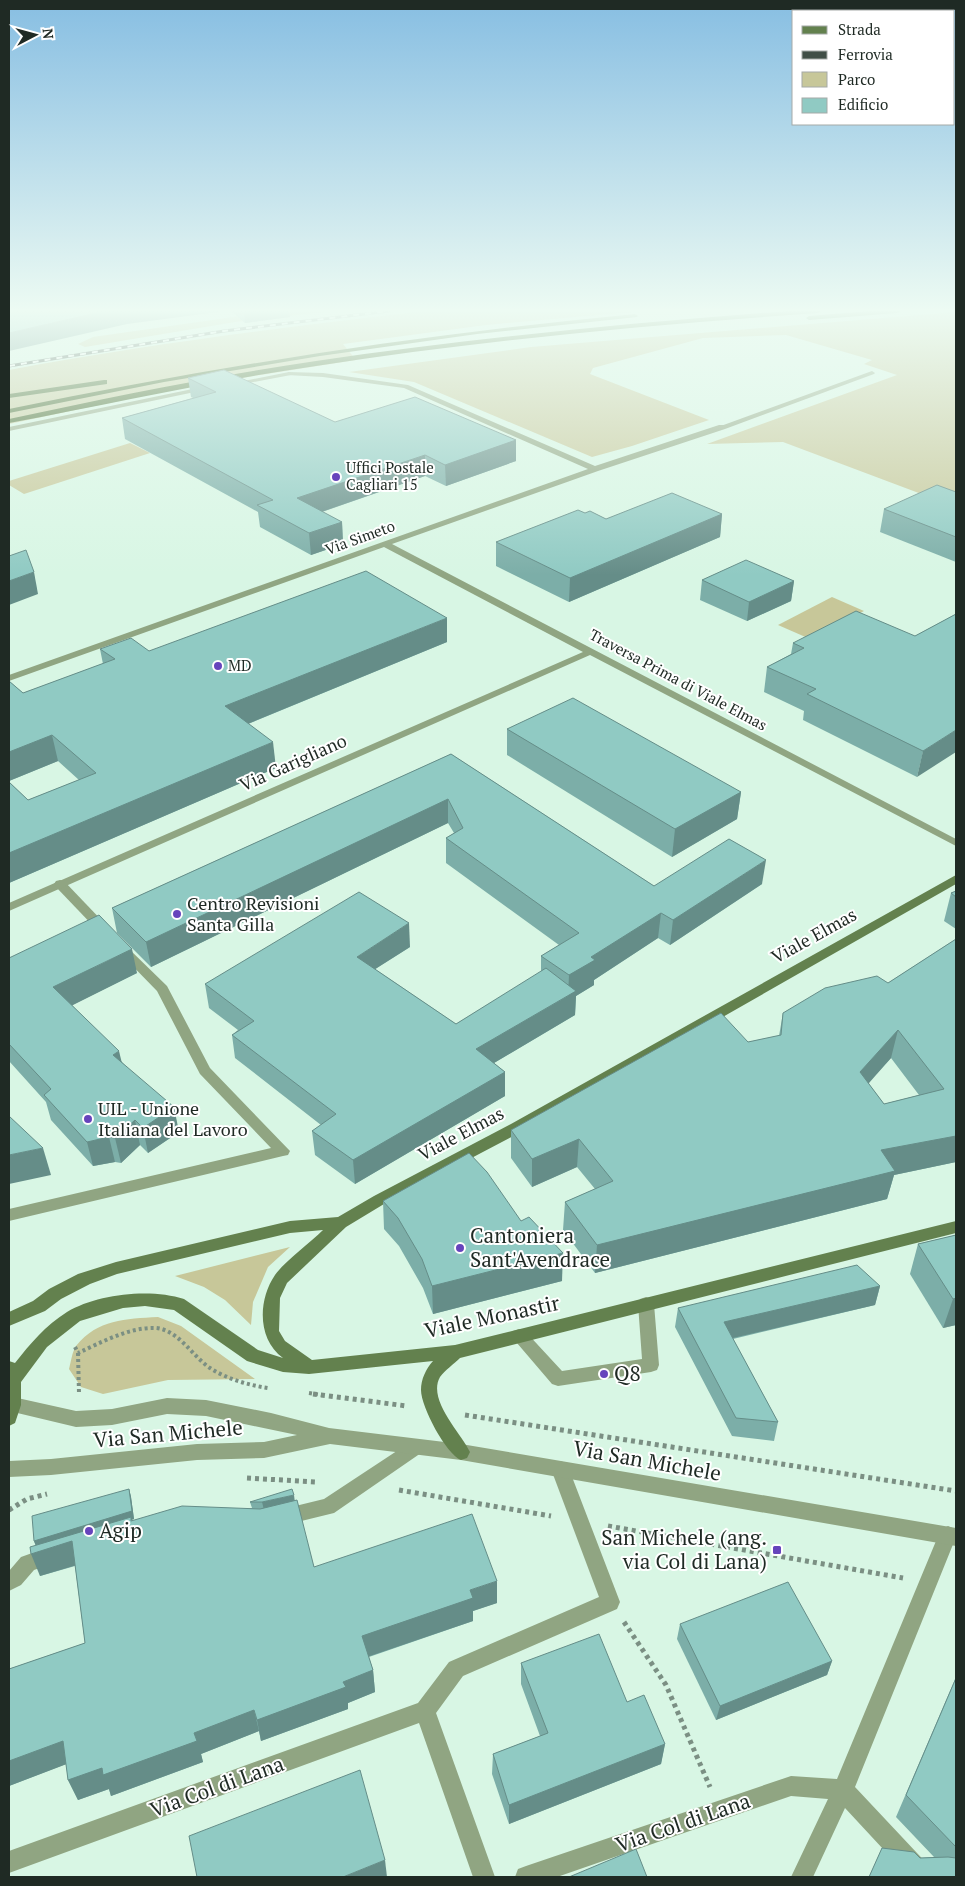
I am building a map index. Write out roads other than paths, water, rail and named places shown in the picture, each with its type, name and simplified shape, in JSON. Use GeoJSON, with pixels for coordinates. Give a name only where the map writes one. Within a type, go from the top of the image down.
{"type":"FeatureCollection","features":[{"type":"Feature","properties":{"kind":"highway"},"geometry":{"type":"LineString","coordinates":[[9,411],[67,399]]}},
{"type":"Feature","properties":{"kind":"highway"},"geometry":{"type":"LineString","coordinates":[[9,421],[116,399]]}},
{"type":"Feature","properties":{"kind":"main road","name":"Viale Elmas"},"geometry":{"type":"LineString","coordinates":[[9,1319],[39,1306],[55,1294],[84,1279],[116,1268],[290,1227],[341,1223],[379,1200],[516,1128],[956,879]]}},
{"type":"Feature","properties":{"kind":"main road"},"geometry":{"type":"LineString","coordinates":[[309,1367],[279,1346],[272,1332],[272,1298],[281,1279],[341,1223]]}},
{"type":"Feature","properties":{"kind":"main road","name":"Viale Monastir"},"geometry":{"type":"LineString","coordinates":[[11,1373],[41,1342],[74,1316],[101,1306],[124,1302],[145,1299],[178,1304],[253,1356],[283,1365],[309,1367],[455,1352],[956,1227]]}},
{"type":"Feature","properties":{"kind":"main road"},"geometry":{"type":"LineString","coordinates":[[455,1352],[434,1373],[429,1392],[434,1410],[461,1452]]}},
{"type":"Feature","properties":{"kind":"main road"},"geometry":{"type":"LineString","coordinates":[[11,1373],[11,1412]]}},
{"type":"Feature","properties":{"kind":"street"},"geometry":{"type":"LineString","coordinates":[[9,429],[155,399]]}},
{"type":"Feature","properties":{"kind":"street"},"geometry":{"type":"LineString","coordinates":[[436,399],[595,469]]}},
{"type":"Feature","properties":{"kind":"street","name":"Via Simeto"},"geometry":{"type":"LineString","coordinates":[[9,678],[595,469],[800,399]]}},
{"type":"Feature","properties":{"kind":"street","name":"Traversa Prima di Viale Elmas"},"geometry":{"type":"LineString","coordinates":[[385,544],[956,843]]}},
{"type":"Feature","properties":{"kind":"street","name":"Via Garigliano"},"geometry":{"type":"LineString","coordinates":[[9,906],[590,652]]}},
{"type":"Feature","properties":{"kind":"street"},"geometry":{"type":"LineString","coordinates":[[9,1215],[283,1150],[205,1071],[162,989],[60,884]]}},
{"type":"Feature","properties":{"kind":"street"},"geometry":{"type":"LineString","coordinates":[[519,1336],[558,1379],[651,1365],[646,1304]]}},
{"type":"Feature","properties":{"kind":"street","name":"Via San Michele"},"geometry":{"type":"LineString","coordinates":[[11,1412],[76,1419],[112,1417],[167,1406],[206,1408],[271,1420],[329,1436],[461,1452],[952,1536]]}},
{"type":"Feature","properties":{"kind":"street","name":"Via San Michele"},"geometry":{"type":"LineString","coordinates":[[9,1469],[51,1468],[188,1453],[264,1450],[329,1436]]}},
{"type":"Feature","properties":{"kind":"street"},"geometry":{"type":"LineString","coordinates":[[264,1521],[328,1507],[415,1447]]}},
{"type":"Feature","properties":{"kind":"street"},"geometry":{"type":"LineString","coordinates":[[484,1877],[425,1711],[456,1669],[610,1602],[560,1469]]}},
{"type":"Feature","properties":{"kind":"street"},"geometry":{"type":"LineString","coordinates":[[802,1877],[843,1790],[930,1583],[952,1536]]}},
{"type":"Feature","properties":{"kind":"street"},"geometry":{"type":"LineString","coordinates":[[9,1582],[28,1563],[64,1551]]}},
{"type":"Feature","properties":{"kind":"street","name":"Via Col di Lana"},"geometry":{"type":"LineString","coordinates":[[9,1862],[425,1711]]}},
{"type":"Feature","properties":{"kind":"street","name":"Via Col di Lana"},"geometry":{"type":"LineString","coordinates":[[526,1877],[791,1786],[843,1790]]}},
{"type":"Feature","properties":{"kind":"street"},"geometry":{"type":"LineString","coordinates":[[843,1790],[924,1877]]}},
{"type":"Feature","properties":{"kind":"place","name":"Uffici Postale Cagliari 15"},"geometry":{"type":"Point","coordinates":[336,477]}},
{"type":"Feature","properties":{"kind":"place","name":"MD"},"geometry":{"type":"Point","coordinates":[218,666]}},
{"type":"Feature","properties":{"kind":"place","name":"Centro Revisioni Santa Gilla"},"geometry":{"type":"Point","coordinates":[177,914]}},
{"type":"Feature","properties":{"kind":"place","name":"UIL - Unione Italiana del Lavoro"},"geometry":{"type":"Point","coordinates":[88,1119]}},
{"type":"Feature","properties":{"kind":"place","name":"Cantoniera Sant'Avendrace"},"geometry":{"type":"Point","coordinates":[460,1248]}},
{"type":"Feature","properties":{"kind":"place","name":"Q8"},"geometry":{"type":"Point","coordinates":[604,1374]}},
{"type":"Feature","properties":{"kind":"place","name":"Agip"},"geometry":{"type":"Point","coordinates":[89,1531]}},
{"type":"Feature","properties":{"kind":"place","name":"San Michele (ang. via Col di Lana)"},"geometry":{"type":"Point","coordinates":[777,1550]}}]}
